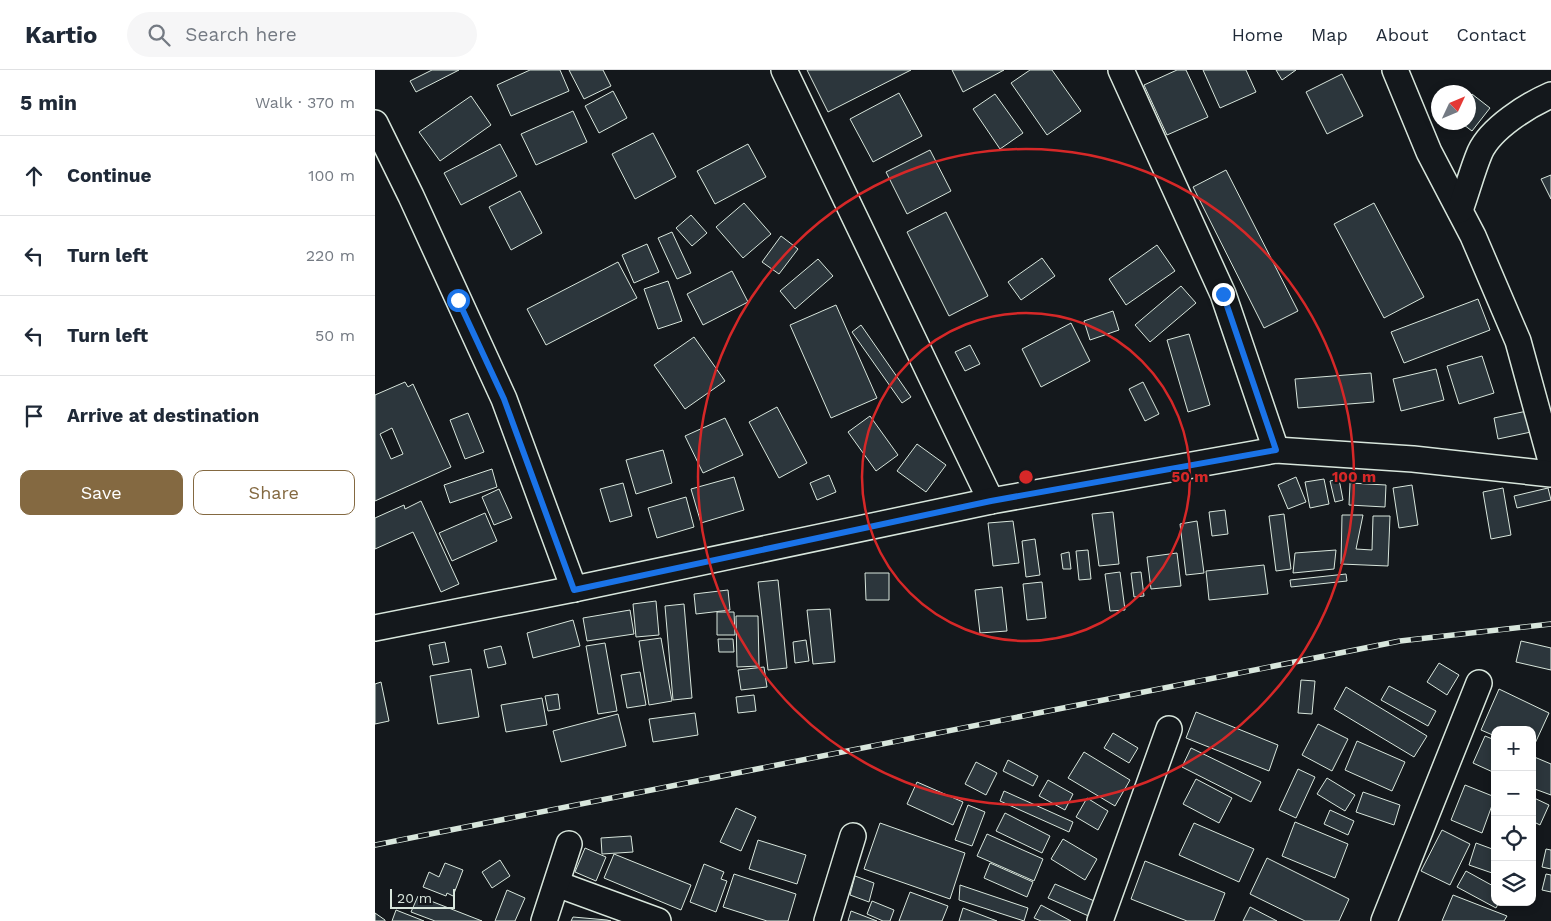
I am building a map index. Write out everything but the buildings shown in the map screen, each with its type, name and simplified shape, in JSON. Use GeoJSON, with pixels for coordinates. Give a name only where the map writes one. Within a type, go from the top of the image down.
{"type":"FeatureCollection","features":[{"type":"Feature","properties":{"kind":"street"},"geometry":{"type":"LineString","coordinates":[[784,70],[991,501]]}},
{"type":"Feature","properties":{"kind":"street"},"geometry":{"type":"LineString","coordinates":[[1121,70],[1223,294],[1276,450]]}},
{"type":"Feature","properties":{"kind":"street"},"geometry":{"type":"LineString","coordinates":[[1395,70],[1429,152],[1473,236],[1517,342],[1551,461]]}},
{"type":"Feature","properties":{"kind":"street"},"geometry":{"type":"LineString","coordinates":[[1460,210],[1481,151],[1496,131],[1531,104],[1551,95]]}},
{"type":"Feature","properties":{"kind":"street"},"geometry":{"type":"LineString","coordinates":[[375,123],[411,196],[504,399],[574,590]]}},
{"type":"Feature","properties":{"kind":"street"},"geometry":{"type":"LineString","coordinates":[[375,628],[574,590],[991,501],[1276,450],[1413,459],[1551,474]]}},
{"type":"Feature","properties":{"kind":"street"},"geometry":{"type":"LineString","coordinates":[[1384,921],[1479,683]]}},
{"type":"Feature","properties":{"kind":"street"},"geometry":{"type":"LineString","coordinates":[[1100,921],[1169,729]]}},
{"type":"Feature","properties":{"kind":"street"},"geometry":{"type":"LineString","coordinates":[[827,921],[853,836]]}},
{"type":"Feature","properties":{"kind":"street"},"geometry":{"type":"LineString","coordinates":[[544,921],[569,844]]}},
{"type":"Feature","properties":{"kind":"street"},"geometry":{"type":"LineString","coordinates":[[557,884],[658,921]]}},
{"type":"Feature","properties":{"kind":"railway"},"geometry":{"type":"LineString","coordinates":[[375,845],[1400,641],[1551,624]]}},
{"type":"Feature","properties":{"kind":"route"},"geometry":{"type":"LineString","coordinates":[[458,300],[504,399],[574,590],[991,501],[1276,450],[1223,294]]}}]}
